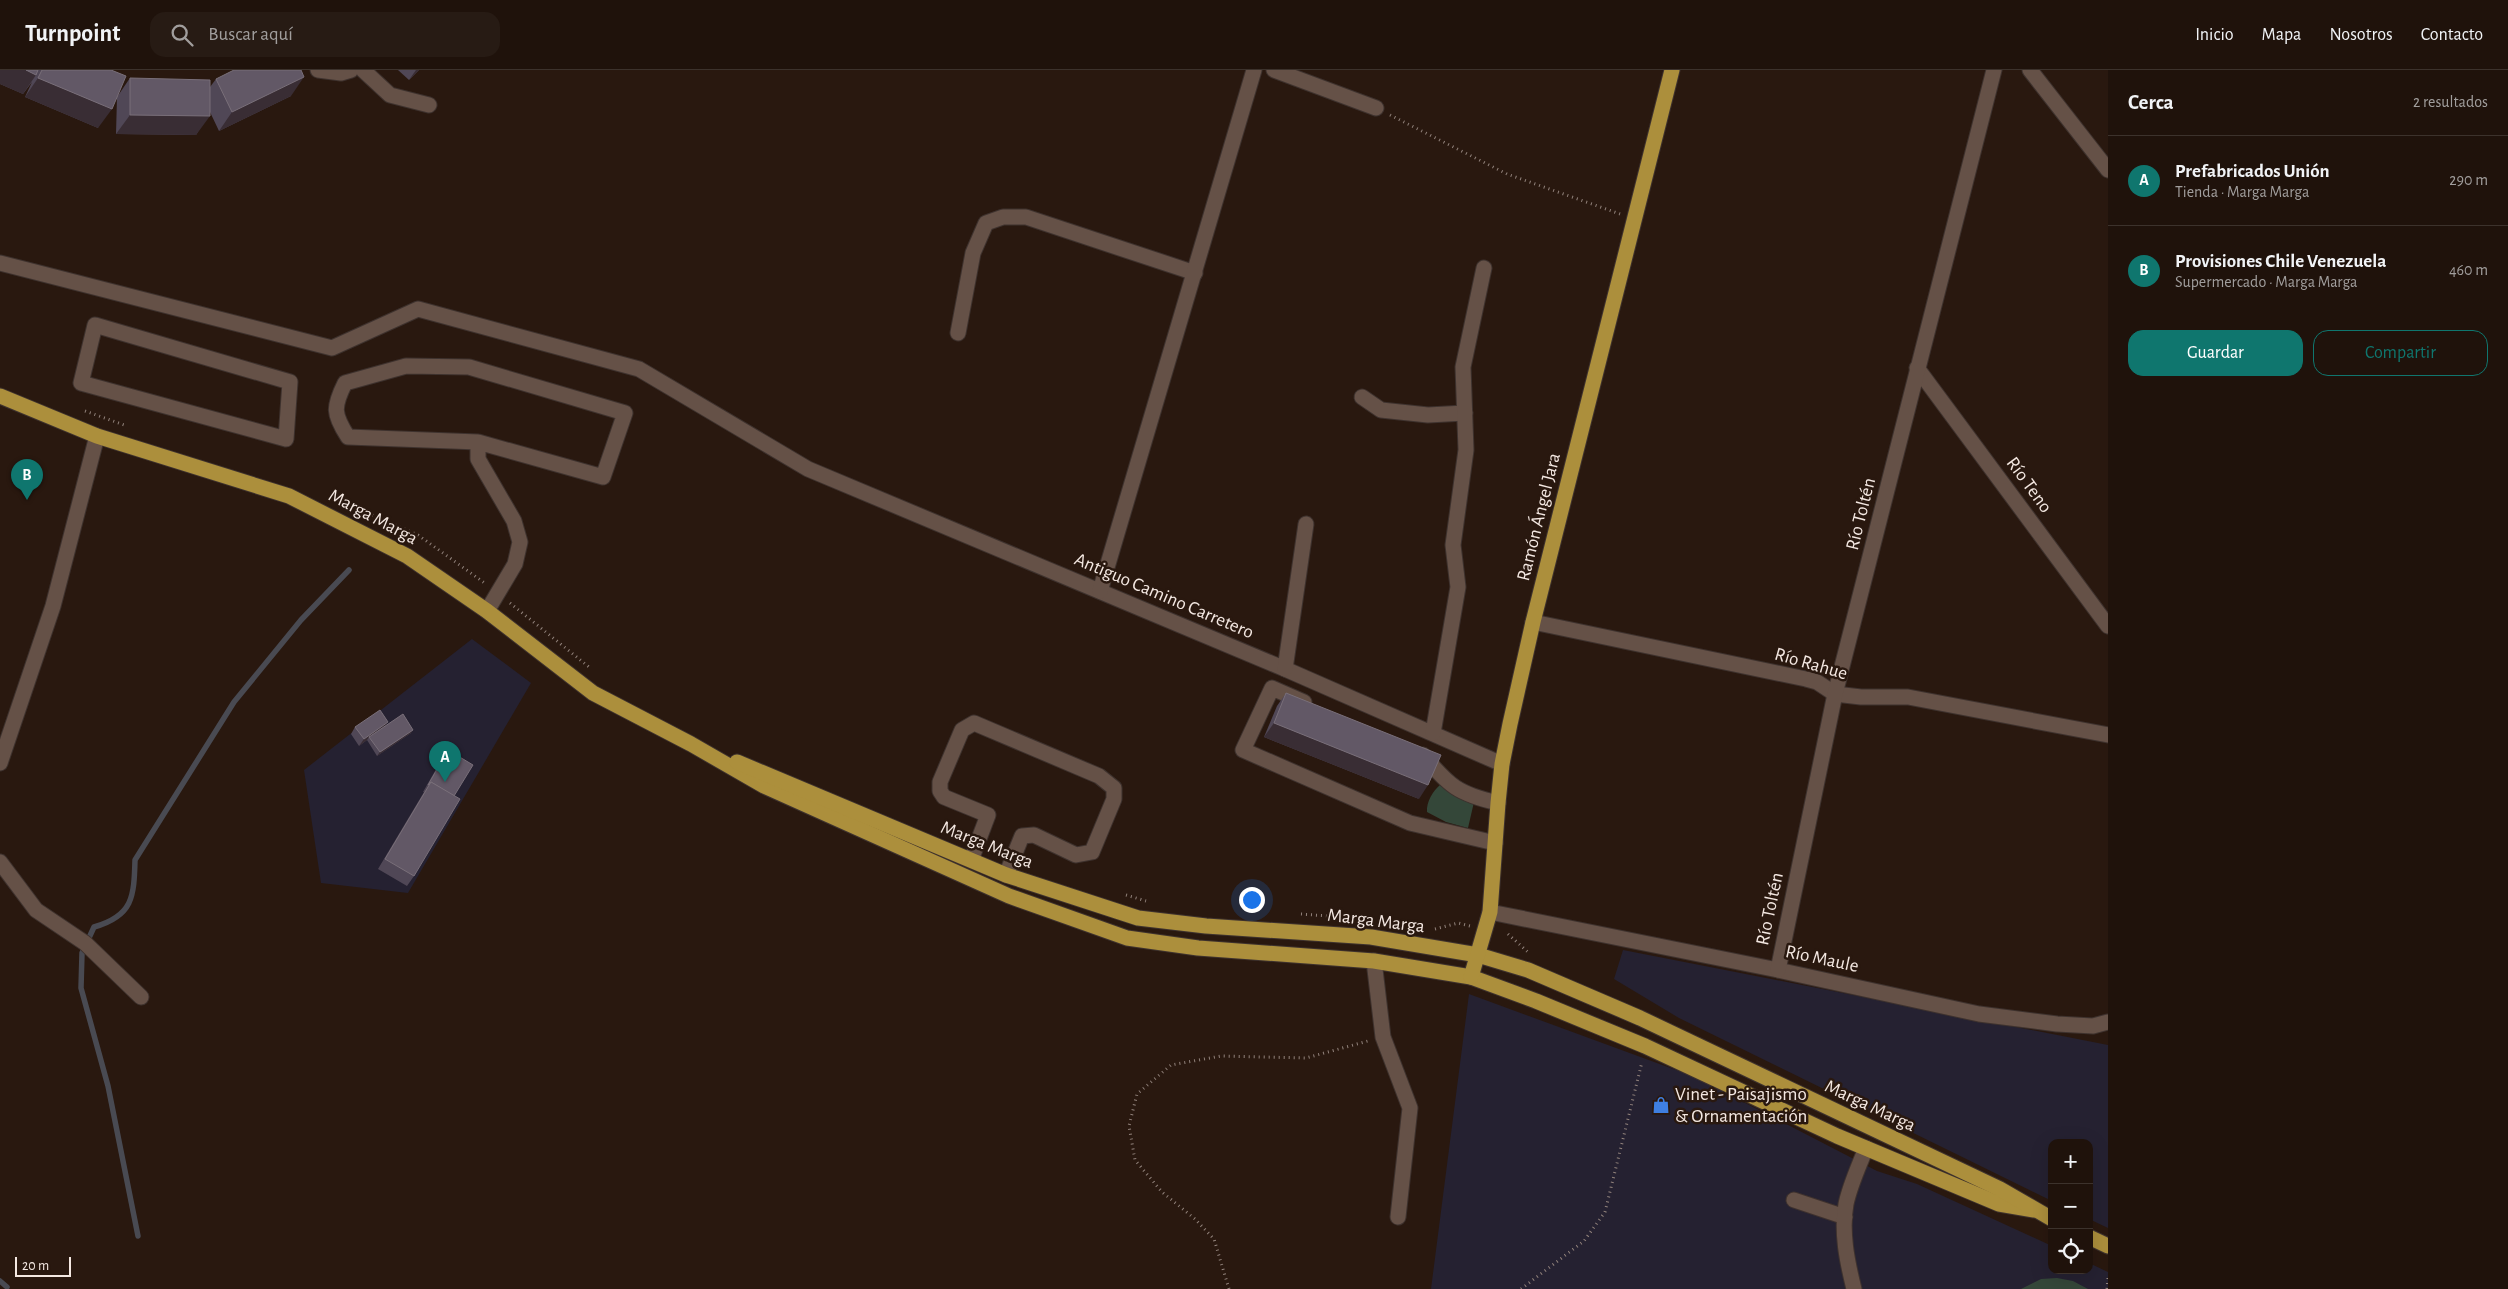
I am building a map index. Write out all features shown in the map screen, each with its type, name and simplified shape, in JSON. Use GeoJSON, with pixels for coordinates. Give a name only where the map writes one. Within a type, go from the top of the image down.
{"type":"FeatureCollection","features":[{"type":"Feature","properties":{"kind":"main road","name":"Ramón Ángel Jara"},"geometry":{"type":"LineString","coordinates":[[1471,977],[1490,912],[1502,764],[1533,622],[1672,70]]}},
{"type":"Feature","properties":{"kind":"main road","name":"Marga Marga"},"geometry":{"type":"LineString","coordinates":[[0,396],[97,436],[290,496],[407,556],[487,611],[593,693],[691,744],[764,786],[1009,896],[1127,938],[1198,948],[1374,961],[1471,977],[1536,1001],[1645,1046],[1866,1148],[1999,1204],[2034,1210]]}},
{"type":"Feature","properties":{"kind":"main road","name":"Marga Marga"},"geometry":{"type":"LineString","coordinates":[[691,744],[765,772],[1006,875],[1138,918],[1206,926],[1371,937],[1478,955],[1528,970],[1640,1018],[2000,1189],[2048,1217]]}},
{"type":"Feature","properties":{"kind":"main road"},"geometry":{"type":"LineString","coordinates":[[2093,1239],[2108,1246]]}},
{"type":"Feature","properties":{"kind":"street"},"geometry":{"type":"LineString","coordinates":[[318,70],[341,73],[351,70]]}},
{"type":"Feature","properties":{"kind":"street"},"geometry":{"type":"LineString","coordinates":[[363,70],[390,95],[429,106]]}},
{"type":"Feature","properties":{"kind":"street"},"geometry":{"type":"LineString","coordinates":[[1100,591],[1254,70]]}},
{"type":"Feature","properties":{"kind":"street"},"geometry":{"type":"LineString","coordinates":[[1274,70],[1376,108]]}},
{"type":"Feature","properties":{"kind":"street","name":"Río Toltén"},"geometry":{"type":"LineString","coordinates":[[1778,970],[1834,694],[1873,549],[1917,368],[1994,70]]}},
{"type":"Feature","properties":{"kind":"street"},"geometry":{"type":"LineString","coordinates":[[2030,70],[2102,156],[2108,170]]}},
{"type":"Feature","properties":{"kind":"street"},"geometry":{"type":"LineString","coordinates":[[958,333],[973,253],[986,223],[1003,217],[1026,217],[1195,273]]}},
{"type":"Feature","properties":{"kind":"street","name":"Antiguo Camino Carretero"},"geometry":{"type":"LineString","coordinates":[[0,263],[332,348],[418,309],[639,369],[808,469],[1285,669],[1502,764]]}},
{"type":"Feature","properties":{"kind":"street"},"geometry":{"type":"LineString","coordinates":[[1432,733],[1458,587],[1453,545],[1466,450],[1463,367],[1484,268]]}},
{"type":"Feature","properties":{"kind":"street"},"geometry":{"type":"LineString","coordinates":[[95,325],[290,382],[286,439],[81,383],[95,325]]}},
{"type":"Feature","properties":{"kind":"street"},"geometry":{"type":"LineString","coordinates":[[406,366],[469,367],[625,413],[603,476],[478,442],[348,438],[338,422],[335,404],[345,382],[406,366]]}},
{"type":"Feature","properties":{"kind":"street","name":"Río Teno"},"geometry":{"type":"LineString","coordinates":[[1917,368],[2108,626]]}},
{"type":"Feature","properties":{"kind":"street"},"geometry":{"type":"LineString","coordinates":[[1362,397],[1380,410],[1428,414],[1465,413]]}},
{"type":"Feature","properties":{"kind":"street"},"geometry":{"type":"LineString","coordinates":[[0,763],[53,606],[97,436]]}},
{"type":"Feature","properties":{"kind":"street"},"geometry":{"type":"LineString","coordinates":[[478,442],[478,459],[514,521],[520,542],[515,564],[487,611]]}},
{"type":"Feature","properties":{"kind":"street"},"geometry":{"type":"LineString","coordinates":[[1285,669],[1306,524]]}},
{"type":"Feature","properties":{"kind":"street","name":"Río Rahue"},"geometry":{"type":"LineString","coordinates":[[1533,622],[1816,682],[1834,694],[1861,697],[1908,697],[2108,735]]}},
{"type":"Feature","properties":{"kind":"street"},"geometry":{"type":"LineString","coordinates":[[1316,707],[1272,688],[1243,750],[1410,823],[1496,843]]}},
{"type":"Feature","properties":{"kind":"street"},"geometry":{"type":"LineString","coordinates":[[971,860],[988,815],[944,797],[940,791],[940,782],[962,730],[974,723],[1099,776],[1114,788],[1114,799],[1092,852],[1076,855],[1034,835],[1022,836],[1006,875]]}},
{"type":"Feature","properties":{"kind":"street"},"geometry":{"type":"LineString","coordinates":[[1411,747],[1420,751],[1442,778],[1468,796],[1498,803]]}},
{"type":"Feature","properties":{"kind":"street"},"geometry":{"type":"LineString","coordinates":[[0,862],[36,910],[85,944],[141,997]]}},
{"type":"Feature","properties":{"kind":"street","name":"Río Maule"},"geometry":{"type":"LineString","coordinates":[[1490,912],[1778,970],[1979,1014],[2057,1024],[2093,1026],[2108,1022]]}},
{"type":"Feature","properties":{"kind":"street"},"geometry":{"type":"LineString","coordinates":[[1374,961],[1383,1037],[1410,1108],[1398,1217]]}},
{"type":"Feature","properties":{"kind":"street"},"geometry":{"type":"LineString","coordinates":[[1854,1289],[1844,1241],[1846,1203],[1866,1148]]}},
{"type":"Feature","properties":{"kind":"street"},"geometry":{"type":"LineString","coordinates":[[1794,1200],[1845,1217]]}},
{"type":"Feature","properties":{"kind":"path"},"geometry":{"type":"LineString","coordinates":[[1376,108],[1507,174],[1635,219]]}},
{"type":"Feature","properties":{"kind":"path"},"geometry":{"type":"LineString","coordinates":[[79,409],[134,429]]}},
{"type":"Feature","properties":{"kind":"path"},"geometry":{"type":"LineString","coordinates":[[336,500],[418,535],[498,593],[597,673]]}},
{"type":"Feature","properties":{"kind":"path"},"geometry":{"type":"LineString","coordinates":[[1122,894],[1150,902]]}},
{"type":"Feature","properties":{"kind":"path"},"geometry":{"type":"LineString","coordinates":[[1295,914],[1334,916]]}},
{"type":"Feature","properties":{"kind":"path"},"geometry":{"type":"LineString","coordinates":[[1429,928],[1438,930],[1458,923],[1511,935],[1533,956]]}},
{"type":"Feature","properties":{"kind":"path"},"geometry":{"type":"LineString","coordinates":[[1229,1289],[1214,1239],[1195,1219],[1162,1192],[1135,1160],[1129,1126],[1137,1094],[1170,1065],[1222,1056],[1306,1058],[1383,1037]]}},
{"type":"Feature","properties":{"kind":"path"},"geometry":{"type":"LineString","coordinates":[[1522,1289],[1584,1241],[1606,1212],[1645,1046]]}},
{"type":"Feature","properties":{"kind":"path"},"geometry":{"type":"LineString","coordinates":[[2107,1289],[2108,1278]]}},
{"type":"Feature","properties":{"kind":"shaded area"},"geometry":{"type":"Polygon","coordinates":[[[472,639],[531,683],[408,893],[321,883],[304,770],[472,639]]]}},
{"type":"Feature","properties":{"kind":"shaded area"},"geometry":{"type":"Polygon","coordinates":[[[1623,950],[2108,1045],[2108,1228],[2093,1221],[2093,1139],[2048,1139],[2048,1199],[1679,1018],[1614,979],[1623,950]]]}},
{"type":"Feature","properties":{"kind":"shaded area"},"geometry":{"type":"Polygon","coordinates":[[[1469,994],[1695,1077],[1877,1171],[1917,1184],[2048,1244],[2048,1274],[2093,1274],[2093,1265],[2108,1272],[2108,1289],[1431,1289],[1469,994]]]}},
{"type":"Feature","properties":{"kind":"green space"},"geometry":{"type":"Polygon","coordinates":[[[1440,785],[1474,802],[1468,828],[1446,822],[1427,812],[1430,797],[1440,785]]]}},
{"type":"Feature","properties":{"kind":"green space"},"geometry":{"type":"Polygon","coordinates":[[[2057,1278],[2073,1281],[2088,1289],[2021,1289],[2041,1279],[2057,1278]]]}},
{"type":"Feature","properties":{"kind":"building"},"geometry":{"type":"Polygon","coordinates":[[[26,70],[38,70],[36,75],[26,70]]]}},
{"type":"Feature","properties":{"kind":"building"},"geometry":{"type":"Polygon","coordinates":[[[42,70],[111,70],[126,76],[112,109],[38,78],[42,70]]]}},
{"type":"Feature","properties":{"kind":"building"},"geometry":{"type":"Polygon","coordinates":[[[234,70],[301,70],[304,77],[232,112],[216,79],[234,70]]]}},
{"type":"Feature","properties":{"kind":"building"},"geometry":{"type":"Polygon","coordinates":[[[130,78],[210,80],[210,116],[130,115],[130,78]]]}},
{"type":"Feature","properties":{"kind":"building"},"geometry":{"type":"Polygon","coordinates":[[[1286,693],[1441,755],[1428,785],[1274,723],[1286,693]]]}},
{"type":"Feature","properties":{"kind":"building"},"geometry":{"type":"Polygon","coordinates":[[[380,710],[388,722],[364,739],[355,727],[380,710]]]}},
{"type":"Feature","properties":{"kind":"building"},"geometry":{"type":"Polygon","coordinates":[[[403,714],[413,730],[380,752],[369,737],[403,714]]]}},
{"type":"Feature","properties":{"kind":"building"},"geometry":{"type":"Polygon","coordinates":[[[448,750],[473,765],[454,796],[431,782],[428,785],[448,750]]]}},
{"type":"Feature","properties":{"kind":"building"},"geometry":{"type":"Polygon","coordinates":[[[431,782],[460,799],[414,876],[385,859],[431,782]]]}},
{"type":"Feature","properties":{"kind":"waterway"},"geometry":{"type":"LineString","coordinates":[[138,1236],[108,1086],[81,988],[82,953],[94,927],[117,917],[129,903],[134,885],[135,860],[234,702],[301,620],[349,570]]}},
{"type":"Feature","properties":{"kind":"waterway"},"geometry":{"type":"LineString","coordinates":[[0,1281],[7,1287]]}},
{"type":"Feature","properties":{"kind":"place","name":"Provisiones Chile Venezuela"},"geometry":{"type":"Point","coordinates":[27,500]}},
{"type":"Feature","properties":{"kind":"place","name":"Prefabricados Unión"},"geometry":{"type":"Point","coordinates":[445,782]}},
{"type":"Feature","properties":{"kind":"place","name":"Vinet - Paisajismo & Ornamentación"},"geometry":{"type":"Point","coordinates":[1661,1105]}}]}
